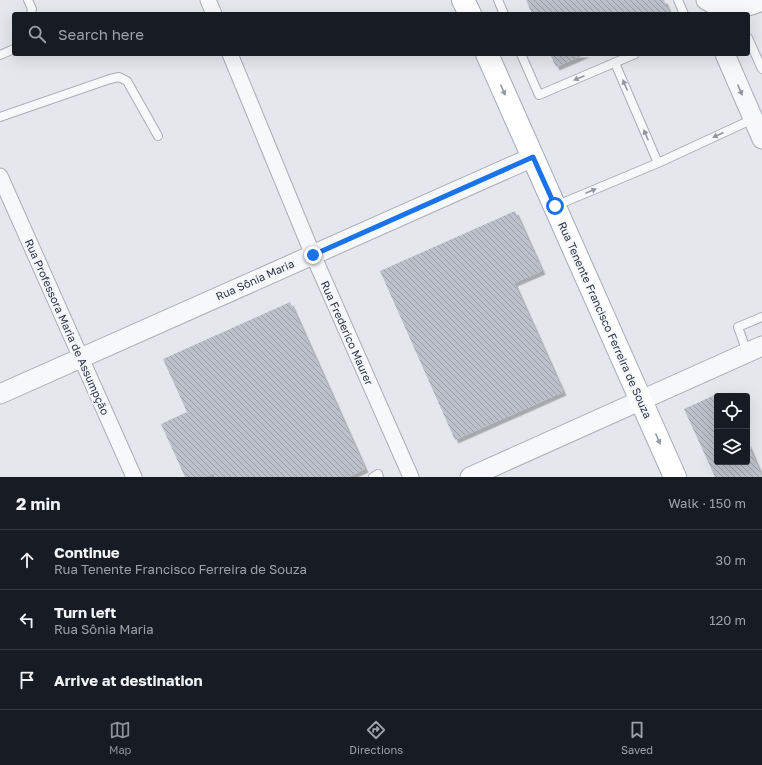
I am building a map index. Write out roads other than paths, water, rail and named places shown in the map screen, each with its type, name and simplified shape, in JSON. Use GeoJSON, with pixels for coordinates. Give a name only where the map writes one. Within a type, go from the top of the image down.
{"type":"FeatureCollection","features":[{"type":"Feature","properties":{"kind":"main road"},"geometry":{"type":"LineString","coordinates":[[464,0],[469,12]]}},
{"type":"Feature","properties":{"kind":"main road","name":"Rua Tenente Francisco Ferreira de Souza"},"geometry":{"type":"LineString","coordinates":[[488,56],[675,477]]}},
{"type":"Feature","properties":{"kind":"street"},"geometry":{"type":"LineString","coordinates":[[208,0],[213,12]]}},
{"type":"Feature","properties":{"kind":"street"},"geometry":{"type":"LineString","coordinates":[[701,0],[706,12]]}},
{"type":"Feature","properties":{"kind":"street"},"geometry":{"type":"LineString","coordinates":[[706,0],[722,7],[759,5]]}},
{"type":"Feature","properties":{"kind":"street","name":"Rua Frederico Maurer"},"geometry":{"type":"LineString","coordinates":[[231,56],[313,255],[411,477]]}},
{"type":"Feature","properties":{"kind":"street"},"geometry":{"type":"LineString","coordinates":[[726,56],[762,138]]}},
{"type":"Feature","properties":{"kind":"street","name":"Rua Sônia Maria"},"geometry":{"type":"LineString","coordinates":[[0,394],[533,157]]}},
{"type":"Feature","properties":{"kind":"street","name":"Rua Professora Maria de Assumpção"},"geometry":{"type":"LineString","coordinates":[[0,176],[134,477]]}},
{"type":"Feature","properties":{"kind":"street"},"geometry":{"type":"LineString","coordinates":[[470,477],[755,349]]}},
{"type":"Feature","properties":{"kind":"lane"},"geometry":{"type":"LineString","coordinates":[[28,0],[32,9],[31,12]]}},
{"type":"Feature","properties":{"kind":"lane"},"geometry":{"type":"LineString","coordinates":[[498,0],[503,12]]}},
{"type":"Feature","properties":{"kind":"lane"},"geometry":{"type":"LineString","coordinates":[[678,0],[683,12]]}},
{"type":"Feature","properties":{"kind":"lane"},"geometry":{"type":"LineString","coordinates":[[750,42],[762,69]]}},
{"type":"Feature","properties":{"kind":"lane"},"geometry":{"type":"LineString","coordinates":[[0,55],[12,50]]}},
{"type":"Feature","properties":{"kind":"lane"},"geometry":{"type":"LineString","coordinates":[[522,56],[539,95],[631,56]]}},
{"type":"Feature","properties":{"kind":"lane"},"geometry":{"type":"LineString","coordinates":[[615,63],[658,163]]}},
{"type":"Feature","properties":{"kind":"lane"},"geometry":{"type":"LineString","coordinates":[[0,117],[119,77],[127,81],[158,136]]}},
{"type":"Feature","properties":{"kind":"lane"},"geometry":{"type":"LineString","coordinates":[[555,206],[658,163],[753,119]]}},
{"type":"Feature","properties":{"kind":"lane"},"geometry":{"type":"LineString","coordinates":[[755,349],[738,327],[762,318]]}},
{"type":"Feature","properties":{"kind":"lane"},"geometry":{"type":"LineString","coordinates":[[373,477],[378,474],[379,477]]}}]}
